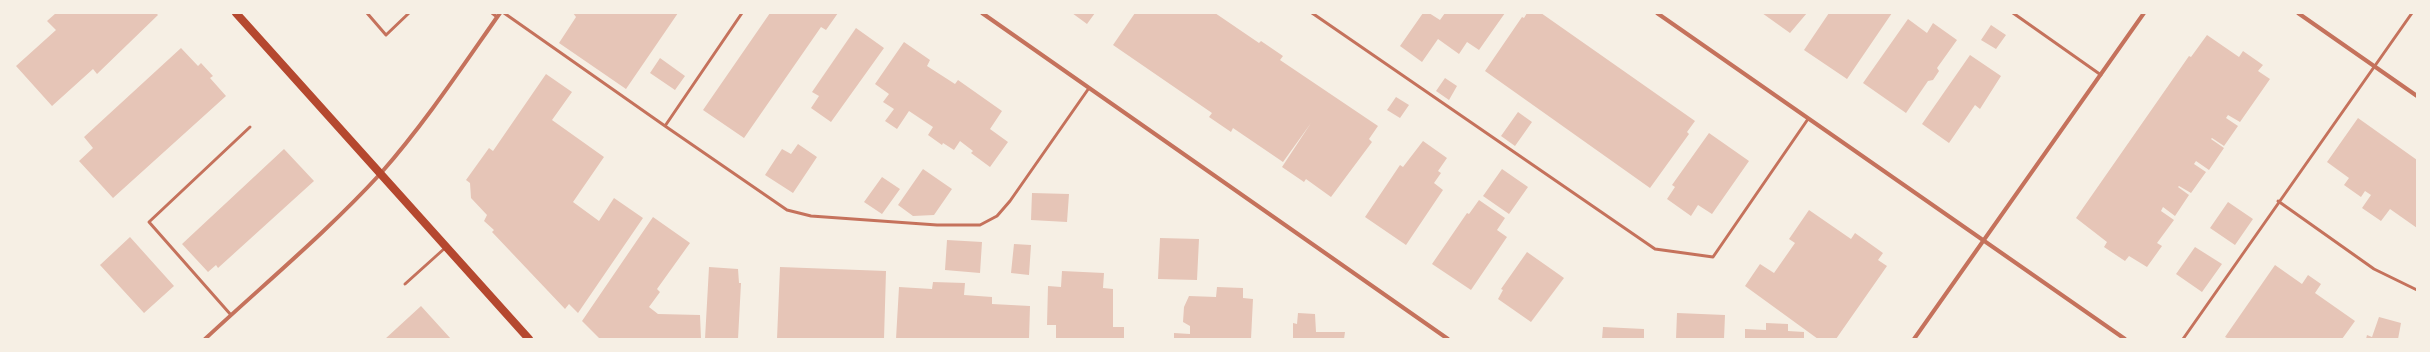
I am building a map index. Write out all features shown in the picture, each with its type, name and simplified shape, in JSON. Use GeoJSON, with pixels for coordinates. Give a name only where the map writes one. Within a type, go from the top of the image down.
{"type":"FeatureCollection","features":[{"type":"Feature","properties":{"kind":"main road"},"geometry":{"type":"LineString","coordinates":[[236,13],[381,172],[529,339]]}},
{"type":"Feature","properties":{"kind":"street"},"geometry":{"type":"LineString","coordinates":[[982,13],[1448,339]]}},
{"type":"Feature","properties":{"kind":"street"},"geometry":{"type":"LineString","coordinates":[[1657,13],[2125,339]]}},
{"type":"Feature","properties":{"kind":"street"},"geometry":{"type":"LineString","coordinates":[[1914,339],[2144,13]]}},
{"type":"Feature","properties":{"kind":"street"},"geometry":{"type":"LineString","coordinates":[[2298,13],[2417,96]]}},
{"type":"Feature","properties":{"kind":"street"},"geometry":{"type":"LineString","coordinates":[[205,339],[349,207],[381,172],[411,137],[499,15]]}},
{"type":"Feature","properties":{"kind":"lane"},"geometry":{"type":"LineString","coordinates":[[367,13],[386,35],[409,13]]}},
{"type":"Feature","properties":{"kind":"lane"},"geometry":{"type":"LineString","coordinates":[[492,13],[499,15]]}},
{"type":"Feature","properties":{"kind":"lane"},"geometry":{"type":"LineString","coordinates":[[504,13],[664,126],[787,210],[811,216],[937,225],[980,225],[998,216],[1010,201],[1089,88]]}},
{"type":"Feature","properties":{"kind":"lane"},"geometry":{"type":"LineString","coordinates":[[664,126],[742,13]]}},
{"type":"Feature","properties":{"kind":"lane"},"geometry":{"type":"LineString","coordinates":[[1312,13],[1655,249],[1713,257],[1808,119]]}},
{"type":"Feature","properties":{"kind":"lane"},"geometry":{"type":"LineString","coordinates":[[2013,13],[2101,75]]}},
{"type":"Feature","properties":{"kind":"lane"},"geometry":{"type":"LineString","coordinates":[[2183,339],[2278,201],[2412,13]]}},
{"type":"Feature","properties":{"kind":"lane"},"geometry":{"type":"LineString","coordinates":[[231,315],[149,222],[250,128]]}},
{"type":"Feature","properties":{"kind":"lane"},"geometry":{"type":"LineString","coordinates":[[2278,201],[2374,269],[2417,290]]}},
{"type":"Feature","properties":{"kind":"lane"},"geometry":{"type":"LineString","coordinates":[[405,284],[446,246]]}},
{"type":"Feature","properties":{"kind":"building"},"geometry":{"type":"Polygon","coordinates":[[[56,13],[156,13],[158,15],[97,74],[93,69],[52,106],[16,66],[56,30],[47,21],[56,13]]]}},
{"type":"Feature","properties":{"kind":"building"},"geometry":{"type":"Polygon","coordinates":[[[573,13],[678,13],[626,89],[559,43],[576,17],[573,13]]]}},
{"type":"Feature","properties":{"kind":"building"},"geometry":{"type":"Polygon","coordinates":[[[770,13],[838,13],[826,30],[821,27],[744,138],[703,110],[770,13]]]}},
{"type":"Feature","properties":{"kind":"building"},"geometry":{"type":"Polygon","coordinates":[[[1072,13],[1095,13],[1087,24],[1072,13]]]}},
{"type":"Feature","properties":{"kind":"building"},"geometry":{"type":"Polygon","coordinates":[[[1135,13],[1215,13],[1259,43],[1261,41],[1283,56],[1280,60],[1378,126],[1369,139],[1372,142],[1331,197],[1306,179],[1304,182],[1282,167],[1311,123],[1283,162],[1233,128],[1231,132],[1209,117],[1212,113],[1113,45],[1135,13]]]}},
{"type":"Feature","properties":{"kind":"building"},"geometry":{"type":"Polygon","coordinates":[[[1423,13],[1429,13],[1440,20],[1445,13],[1505,13],[1479,50],[1467,42],[1459,54],[1438,39],[1422,62],[1400,46],[1423,13]]]}},
{"type":"Feature","properties":{"kind":"building"},"geometry":{"type":"Polygon","coordinates":[[[1527,13],[1541,13],[1695,121],[1687,132],[1689,134],[1650,188],[1485,71],[1522,17],[1524,18],[1527,13]]]}},
{"type":"Feature","properties":{"kind":"building"},"geometry":{"type":"Polygon","coordinates":[[[1762,13],[1807,13],[1790,33],[1762,13]]]}},
{"type":"Feature","properties":{"kind":"building"},"geometry":{"type":"Polygon","coordinates":[[[1829,13],[1892,13],[1847,79],[1804,50],[1829,13]]]}},
{"type":"Feature","properties":{"kind":"building"},"geometry":{"type":"Polygon","coordinates":[[[1908,19],[1927,33],[1933,23],[1957,40],[1937,68],[1939,71],[1933,80],[1928,81],[1906,113],[1863,83],[1908,19]]]}},
{"type":"Feature","properties":{"kind":"building"},"geometry":{"type":"Polygon","coordinates":[[[1991,25],[2006,35],[1996,49],[1981,40],[1991,25]]]}},
{"type":"Feature","properties":{"kind":"building"},"geometry":{"type":"Polygon","coordinates":[[[856,28],[884,48],[831,122],[811,108],[819,96],[812,92],[856,28]]]}},
{"type":"Feature","properties":{"kind":"building"},"geometry":{"type":"Polygon","coordinates":[[[2207,35],[2239,57],[2243,51],[2263,65],[2258,71],[2270,79],[2240,122],[2228,115],[2226,118],[2238,126],[2224,146],[2212,138],[2211,139],[2224,148],[2209,170],[2196,161],[2194,164],[2206,172],[2191,193],[2179,186],[2178,187],[2189,195],[2175,216],[2163,207],[2161,211],[2174,220],[2157,243],[2162,246],[2147,267],[2129,256],[2125,261],[2104,247],[2107,242],[2076,218],[2189,56],[2191,57],[2207,35]]]}},
{"type":"Feature","properties":{"kind":"building"},"geometry":{"type":"Polygon","coordinates":[[[904,42],[930,60],[927,66],[955,84],[958,80],[1002,111],[990,129],[1008,142],[990,167],[971,153],[973,151],[960,141],[954,150],[943,143],[942,145],[928,135],[933,127],[909,111],[897,129],[885,121],[894,109],[883,102],[889,94],[875,84],[904,42]]]}},
{"type":"Feature","properties":{"kind":"building"},"geometry":{"type":"Polygon","coordinates":[[[181,48],[198,66],[201,63],[213,76],[210,78],[226,96],[113,198],[79,161],[93,148],[84,137],[181,48]]]}},
{"type":"Feature","properties":{"kind":"building"},"geometry":{"type":"Polygon","coordinates":[[[1970,55],[2001,76],[1980,109],[1975,105],[1949,143],[1922,124],[1970,55]]]}},
{"type":"Feature","properties":{"kind":"building"},"geometry":{"type":"Polygon","coordinates":[[[660,58],[685,76],[675,90],[650,73],[660,58]]]}},
{"type":"Feature","properties":{"kind":"building"},"geometry":{"type":"Polygon","coordinates":[[[546,74],[572,92],[552,120],[604,157],[573,202],[599,221],[614,198],[643,218],[578,313],[569,304],[565,309],[492,232],[494,230],[484,221],[487,215],[471,198],[470,183],[466,180],[489,148],[493,151],[546,74]]]}},
{"type":"Feature","properties":{"kind":"building"},"geometry":{"type":"Polygon","coordinates":[[[1445,78],[1457,86],[1449,100],[1436,91],[1445,78]]]}},
{"type":"Feature","properties":{"kind":"building"},"geometry":{"type":"Polygon","coordinates":[[[1396,97],[1409,105],[1400,118],[1387,110],[1396,97]]]}},
{"type":"Feature","properties":{"kind":"building"},"geometry":{"type":"Polygon","coordinates":[[[1518,112],[1532,122],[1515,146],[1501,136],[1518,112]]]}},
{"type":"Feature","properties":{"kind":"building"},"geometry":{"type":"Polygon","coordinates":[[[2358,118],[2417,160],[2417,228],[2390,209],[2381,221],[2362,208],[2371,195],[2365,191],[2361,197],[2344,185],[2349,178],[2327,162],[2358,118]]]}},
{"type":"Feature","properties":{"kind":"building"},"geometry":{"type":"Polygon","coordinates":[[[1709,133],[1749,161],[1712,214],[1698,205],[1691,216],[1667,199],[1675,187],[1672,185],[1709,133]]]}},
{"type":"Feature","properties":{"kind":"building"},"geometry":{"type":"Polygon","coordinates":[[[1423,141],[1447,158],[1438,171],[1441,173],[1434,183],[1443,190],[1406,245],[1365,217],[1400,165],[1403,167],[1423,141]]]}},
{"type":"Feature","properties":{"kind":"building"},"geometry":{"type":"Polygon","coordinates":[[[798,144],[817,157],[793,193],[765,175],[782,149],[791,154],[798,144]]]}},
{"type":"Feature","properties":{"kind":"building"},"geometry":{"type":"Polygon","coordinates":[[[284,149],[314,181],[218,268],[216,265],[208,272],[182,244],[284,149]]]}},
{"type":"Feature","properties":{"kind":"building"},"geometry":{"type":"Polygon","coordinates":[[[923,169],[952,189],[934,215],[913,216],[898,205],[923,169]]]}},
{"type":"Feature","properties":{"kind":"building"},"geometry":{"type":"Polygon","coordinates":[[[1502,169],[1528,187],[1509,214],[1483,196],[1502,169]]]}},
{"type":"Feature","properties":{"kind":"building"},"geometry":{"type":"Polygon","coordinates":[[[882,177],[900,189],[882,214],[864,202],[882,177]]]}},
{"type":"Feature","properties":{"kind":"building"},"geometry":{"type":"Polygon","coordinates":[[[1032,193],[1069,194],[1067,222],[1031,220],[1032,193]]]}},
{"type":"Feature","properties":{"kind":"building"},"geometry":{"type":"Polygon","coordinates":[[[1479,200],[1505,218],[1497,230],[1507,237],[1471,290],[1432,264],[1467,213],[1469,214],[1479,200]]]}},
{"type":"Feature","properties":{"kind":"building"},"geometry":{"type":"Polygon","coordinates":[[[2228,202],[2253,219],[2235,245],[2210,228],[2228,202]]]}},
{"type":"Feature","properties":{"kind":"building"},"geometry":{"type":"Polygon","coordinates":[[[1809,210],[1851,239],[1855,233],[1883,253],[1878,260],[1887,266],[1836,339],[1818,339],[1745,286],[1760,264],[1774,273],[1795,243],[1789,239],[1809,210]]]}},
{"type":"Feature","properties":{"kind":"building"},"geometry":{"type":"Polygon","coordinates":[[[653,217],[690,243],[657,289],[660,292],[649,307],[658,314],[700,315],[701,339],[600,339],[582,321],[653,217]]]}},
{"type":"Feature","properties":{"kind":"building"},"geometry":{"type":"Polygon","coordinates":[[[130,237],[174,286],[144,313],[100,265],[130,237]]]}},
{"type":"Feature","properties":{"kind":"building"},"geometry":{"type":"Polygon","coordinates":[[[1160,238],[1199,239],[1197,280],[1158,279],[1160,238]]]}},
{"type":"Feature","properties":{"kind":"building"},"geometry":{"type":"Polygon","coordinates":[[[947,240],[982,242],[980,273],[945,270],[947,240]]]}},
{"type":"Feature","properties":{"kind":"building"},"geometry":{"type":"Polygon","coordinates":[[[1014,244],[1031,245],[1029,275],[1011,273],[1014,244]]]}},
{"type":"Feature","properties":{"kind":"building"},"geometry":{"type":"Polygon","coordinates":[[[2195,247],[2222,264],[2202,292],[2176,274],[2195,247]]]}},
{"type":"Feature","properties":{"kind":"building"},"geometry":{"type":"Polygon","coordinates":[[[1527,252],[1564,278],[1531,322],[1498,299],[1503,290],[1501,289],[1527,252]]]}},
{"type":"Feature","properties":{"kind":"building"},"geometry":{"type":"Polygon","coordinates":[[[2275,265],[2302,284],[2308,275],[2321,284],[2315,293],[2355,321],[2342,339],[2229,339],[2225,337],[2275,265]]]}},
{"type":"Feature","properties":{"kind":"building"},"geometry":{"type":"Polygon","coordinates":[[[709,267],[738,269],[739,283],[741,283],[738,339],[705,339],[709,267]]]}},
{"type":"Feature","properties":{"kind":"building"},"geometry":{"type":"Polygon","coordinates":[[[780,267],[886,271],[884,339],[777,339],[780,267]]]}},
{"type":"Feature","properties":{"kind":"building"},"geometry":{"type":"Polygon","coordinates":[[[1062,271],[1104,273],[1103,288],[1113,289],[1113,327],[1124,327],[1124,339],[1056,339],[1056,325],[1047,325],[1048,286],[1061,287],[1062,271]]]}},
{"type":"Feature","properties":{"kind":"building"},"geometry":{"type":"Polygon","coordinates":[[[933,282],[965,283],[964,295],[992,297],[992,304],[1030,306],[1029,339],[896,339],[899,287],[932,289],[933,282]]]}},
{"type":"Feature","properties":{"kind":"building"},"geometry":{"type":"Polygon","coordinates":[[[1217,287],[1243,288],[1243,298],[1253,299],[1251,339],[1174,339],[1174,333],[1190,334],[1190,326],[1183,322],[1184,307],[1189,296],[1216,297],[1217,287]]]}},
{"type":"Feature","properties":{"kind":"building"},"geometry":{"type":"Polygon","coordinates":[[[421,306],[451,339],[385,339],[421,306]]]}},
{"type":"Feature","properties":{"kind":"building"},"geometry":{"type":"Polygon","coordinates":[[[1298,313],[1315,314],[1316,332],[1345,332],[1344,339],[1293,339],[1293,323],[1297,324],[1298,313]]]}},
{"type":"Feature","properties":{"kind":"building"},"geometry":{"type":"Polygon","coordinates":[[[1677,313],[1725,315],[1724,339],[1676,339],[1677,313]]]}},
{"type":"Feature","properties":{"kind":"building"},"geometry":{"type":"Polygon","coordinates":[[[2379,317],[2401,323],[2398,339],[2366,339],[2367,335],[2372,337],[2379,317]]]}},
{"type":"Feature","properties":{"kind":"building"},"geometry":{"type":"Polygon","coordinates":[[[1766,323],[1788,324],[1788,331],[1804,332],[1804,339],[1745,339],[1745,329],[1766,330],[1766,323]]]}},
{"type":"Feature","properties":{"kind":"building"},"geometry":{"type":"Polygon","coordinates":[[[1603,327],[1644,329],[1644,339],[1602,339],[1603,327]]]}}]}
